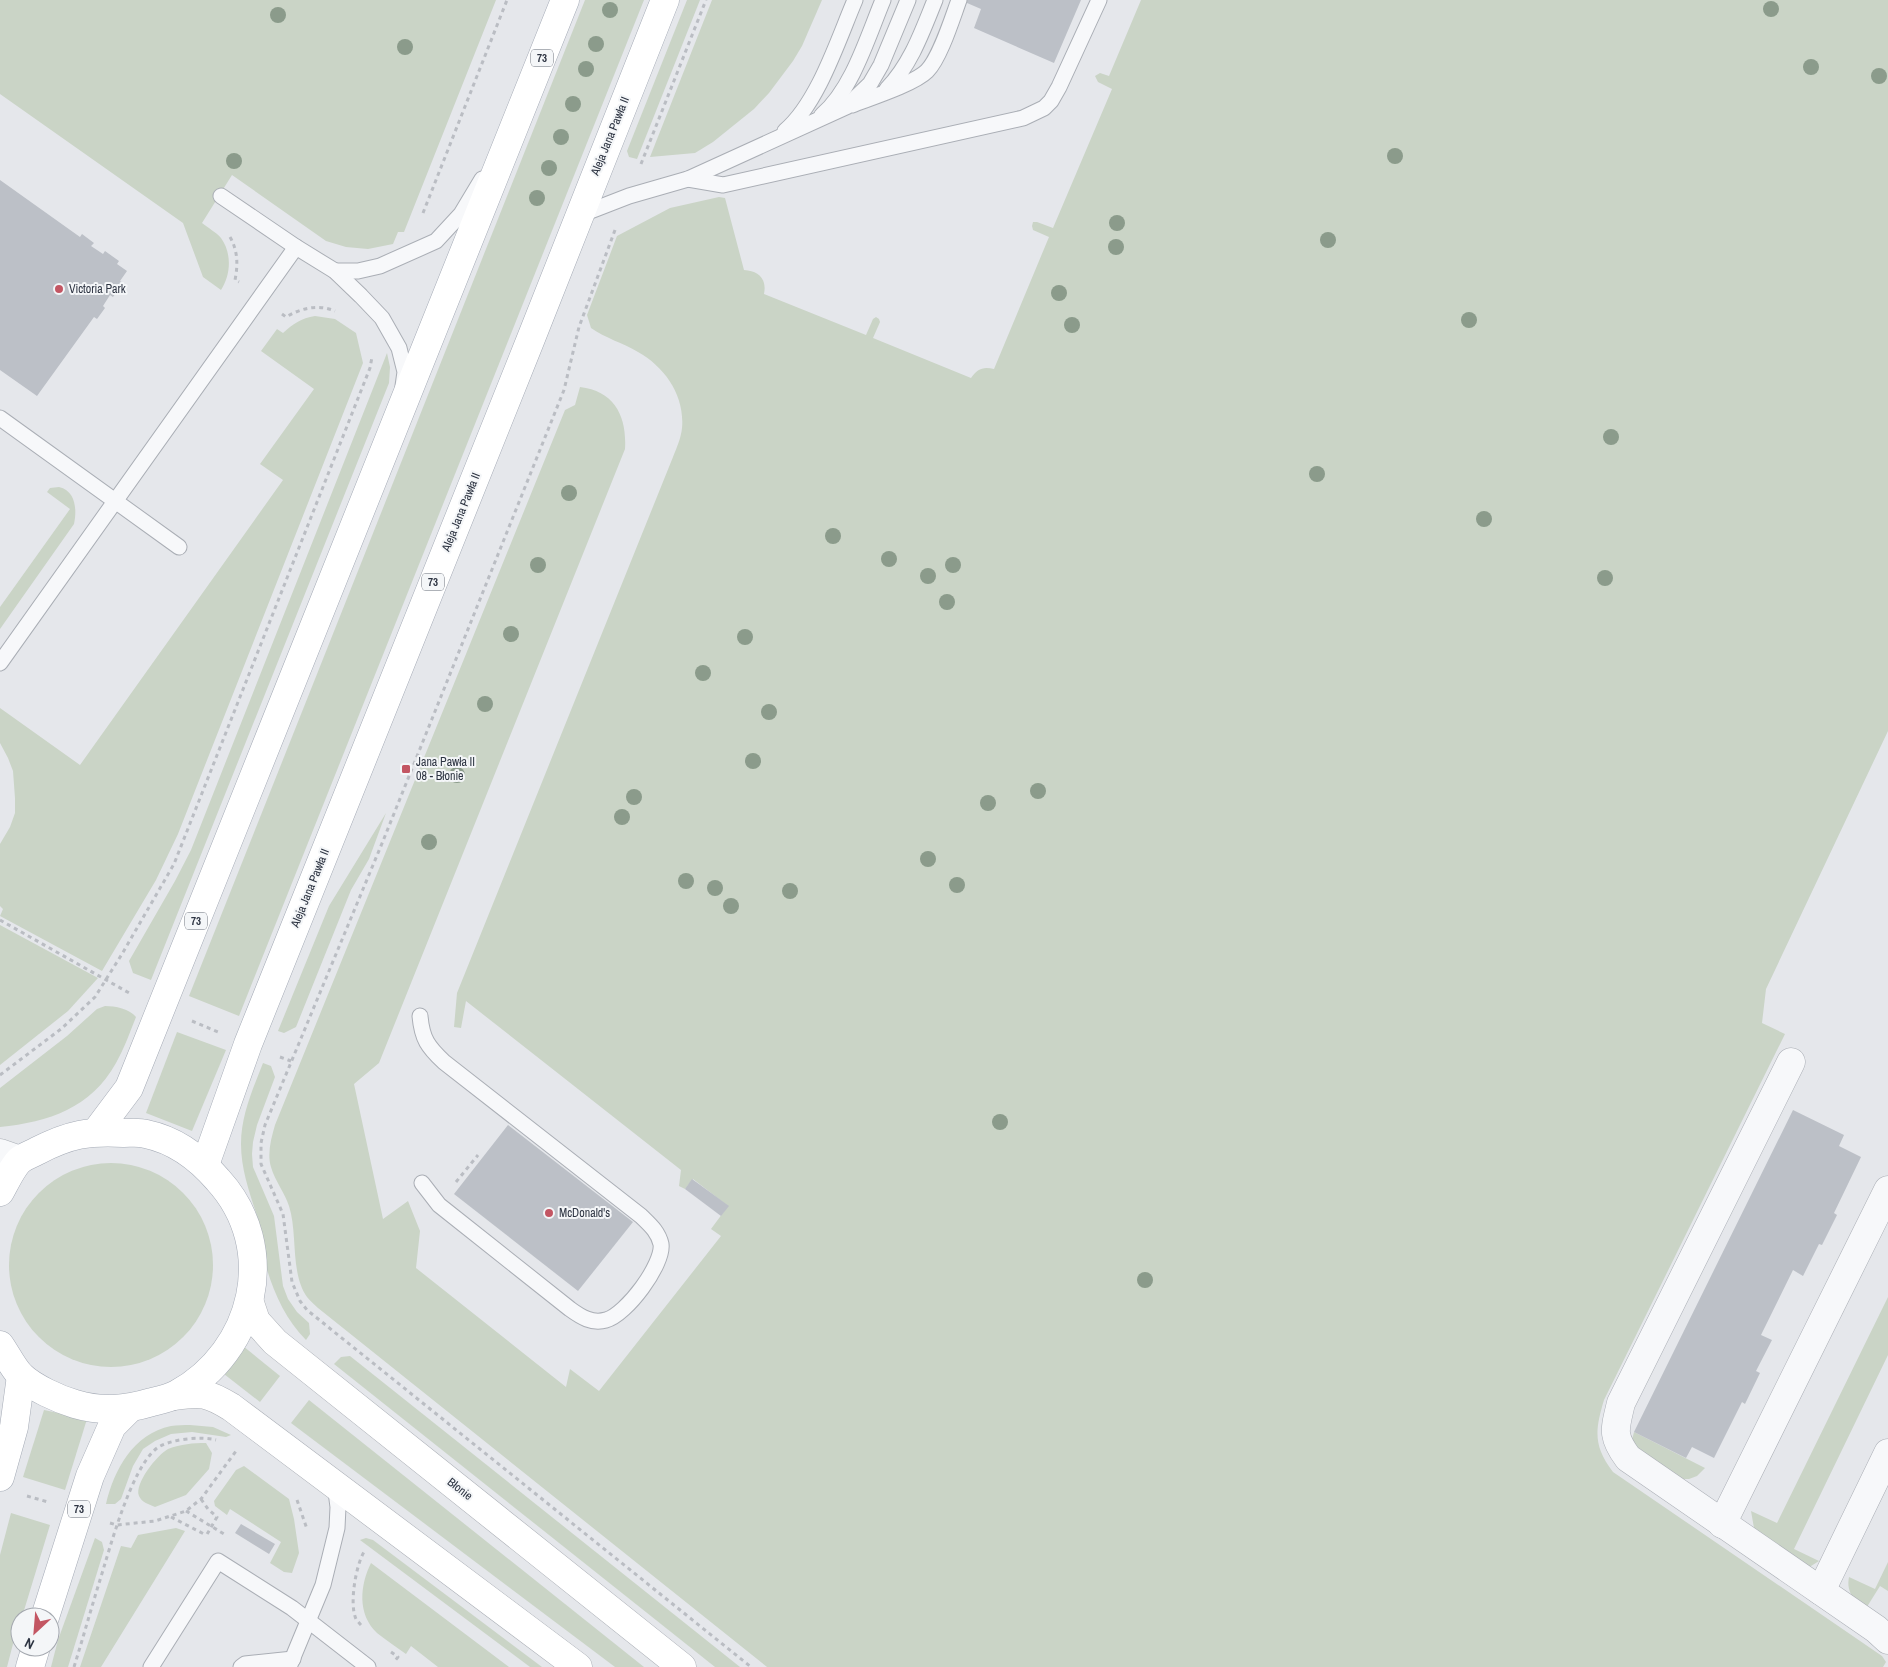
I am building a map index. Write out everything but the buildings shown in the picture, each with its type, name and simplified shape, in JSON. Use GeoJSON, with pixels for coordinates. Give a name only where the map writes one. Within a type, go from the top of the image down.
{"type":"FeatureCollection","features":[{"type":"Feature","properties":{"kind":"main road","name":"73"},"geometry":{"type":"LineString","coordinates":[[96,1132],[129,1088],[565,0]]}},
{"type":"Feature","properties":{"kind":"main road","name":"Aleja Jana Pawła II"},"geometry":{"type":"LineString","coordinates":[[205,1165],[248,1044],[523,360],[664,0]]}},
{"type":"Feature","properties":{"kind":"main road"},"geometry":{"type":"LineString","coordinates":[[0,1192],[10,1157],[45,1147],[78,1134],[96,1132],[146,1134],[178,1146],[205,1165],[230,1193],[247,1227],[253,1265],[250,1302],[239,1331],[223,1357],[201,1379],[175,1396]]}},
{"type":"Feature","properties":{"kind":"main road","name":"Błonie"},"geometry":{"type":"LineString","coordinates":[[250,1302],[256,1321],[275,1342],[682,1667]]}},
{"type":"Feature","properties":{"kind":"main road"},"geometry":{"type":"LineString","coordinates":[[0,1345],[21,1376],[55,1398],[92,1409],[129,1409],[175,1396],[198,1392],[216,1397],[578,1667]]}},
{"type":"Feature","properties":{"kind":"main road"},"geometry":{"type":"LineString","coordinates":[[0,1477],[14,1427],[21,1376]]}},
{"type":"Feature","properties":{"kind":"main road","name":"73"},"geometry":{"type":"LineString","coordinates":[[48,1607],[90,1476],[112,1426],[129,1409]]}},
{"type":"Feature","properties":{"kind":"street"},"geometry":{"type":"LineString","coordinates":[[1790,1062],[1621,1403],[1615,1429],[1618,1445],[1628,1458],[1876,1629],[1888,1640]]}},
{"type":"Feature","properties":{"kind":"street"},"geometry":{"type":"LineString","coordinates":[[1722,1524],[1888,1190]]}},
{"type":"Feature","properties":{"kind":"street"},"geometry":{"type":"LineString","coordinates":[[1821,1591],[1888,1453]]}},
{"type":"Feature","properties":{"kind":"lane"},"geometry":{"type":"LineString","coordinates":[[774,140],[793,124],[816,91],[855,0]]}},
{"type":"Feature","properties":{"kind":"lane"},"geometry":{"type":"LineString","coordinates":[[813,122],[831,107],[842,93],[883,0]]}},
{"type":"Feature","properties":{"kind":"lane"},"geometry":{"type":"LineString","coordinates":[[846,107],[870,84],[881,66],[908,0]]}},
{"type":"Feature","properties":{"kind":"lane"},"geometry":{"type":"LineString","coordinates":[[883,94],[897,79],[911,57],[935,0]]}},
{"type":"Feature","properties":{"kind":"lane"},"geometry":{"type":"LineString","coordinates":[[578,216],[629,196],[688,179],[846,107],[883,94],[917,78],[927,71],[935,59],[959,0]]}},
{"type":"Feature","properties":{"kind":"lane"},"geometry":{"type":"LineString","coordinates":[[688,179],[722,185],[1035,114],[1044,108],[1060,87],[1099,0]]}},
{"type":"Feature","properties":{"kind":"lane"},"geometry":{"type":"LineString","coordinates":[[335,270],[358,270],[380,266],[436,241],[461,214],[520,116]]}},
{"type":"Feature","properties":{"kind":"lane"},"geometry":{"type":"LineString","coordinates":[[221,196],[296,247],[335,270],[382,318],[399,348],[404,372],[402,403]]}},
{"type":"Feature","properties":{"kind":"lane"},"geometry":{"type":"LineString","coordinates":[[0,663],[296,247]]}},
{"type":"Feature","properties":{"kind":"lane"},"geometry":{"type":"LineString","coordinates":[[0,418],[179,547]]}},
{"type":"Feature","properties":{"kind":"lane"},"geometry":{"type":"LineString","coordinates":[[420,1016],[422,1034],[436,1054],[646,1221],[658,1236],[661,1246],[660,1255],[648,1278],[625,1308],[606,1321],[588,1320],[570,1310],[439,1206],[422,1182]]}},
{"type":"Feature","properties":{"kind":"lane"},"geometry":{"type":"LineString","coordinates":[[241,1667],[245,1664],[293,1664],[322,1585],[337,1528],[338,1507],[335,1484]]}},
{"type":"Feature","properties":{"kind":"lane"},"geometry":{"type":"LineString","coordinates":[[151,1667],[218,1561],[292,1608],[368,1667]]}},
{"type":"Feature","properties":{"kind":"path"},"geometry":{"type":"LineString","coordinates":[[421,219],[507,0]]}},
{"type":"Feature","properties":{"kind":"path"},"geometry":{"type":"LineString","coordinates":[[643,158],[706,0]]}},
{"type":"Feature","properties":{"kind":"path"},"geometry":{"type":"LineString","coordinates":[[225,232],[232,240],[237,256],[235,280],[244,285]]}},
{"type":"Feature","properties":{"kind":"path"},"geometry":{"type":"LineString","coordinates":[[611,242],[578,332],[564,390],[383,841],[291,1061],[266,1125],[260,1155],[261,1164],[283,1214],[292,1282],[300,1301],[307,1310],[751,1667]]}},
{"type":"Feature","properties":{"kind":"path"},"geometry":{"type":"LineString","coordinates":[[280,313],[286,317],[294,312],[316,306],[329,308],[342,314]]}},
{"type":"Feature","properties":{"kind":"path"},"geometry":{"type":"LineString","coordinates":[[0,1075],[81,1011],[95,997],[158,896],[174,864],[370,368],[372,350]]}},
{"type":"Feature","properties":{"kind":"path"},"geometry":{"type":"LineString","coordinates":[[0,920],[137,997]]}},
{"type":"Feature","properties":{"kind":"path"},"geometry":{"type":"LineString","coordinates":[[189,1019],[223,1034]]}},
{"type":"Feature","properties":{"kind":"path"},"geometry":{"type":"LineString","coordinates":[[456,1183],[478,1155]]}},
{"type":"Feature","properties":{"kind":"path"},"geometry":{"type":"LineString","coordinates":[[74,1667],[117,1525],[126,1500],[144,1464],[158,1448],[181,1439],[215,1439],[222,1444]]}},
{"type":"Feature","properties":{"kind":"path"},"geometry":{"type":"LineString","coordinates":[[117,1525],[155,1521],[186,1511],[201,1499],[235,1453],[228,1448]]}},
{"type":"Feature","properties":{"kind":"path"},"geometry":{"type":"LineString","coordinates":[[201,1499],[217,1517],[206,1535]]}},
{"type":"Feature","properties":{"kind":"path"},"geometry":{"type":"LineString","coordinates":[[297,1500],[308,1532]]}},
{"type":"Feature","properties":{"kind":"path"},"geometry":{"type":"LineString","coordinates":[[170,1516],[213,1540]]}},
{"type":"Feature","properties":{"kind":"path"},"geometry":{"type":"LineString","coordinates":[[362,1626],[356,1619],[353,1596],[360,1559],[364,1552]]}},
{"type":"Feature","properties":{"kind":"path"},"geometry":{"type":"LineString","coordinates":[[390,1651],[398,1657],[390,1667]]}},
{"type":"Feature","properties":{"kind":"green space"},"geometry":{"type":"Polygon","coordinates":[[[0,0],[496,0],[404,232],[398,232],[393,244],[368,249],[346,247],[326,241],[232,175],[202,223],[221,238],[227,250],[229,264],[227,278],[221,290],[203,277],[183,223],[0,94],[0,0]]]}},
{"type":"Feature","properties":{"kind":"green space"},"geometry":{"type":"Polygon","coordinates":[[[585,0],[644,0],[239,1016],[189,996],[585,0]]]}},
{"type":"Feature","properties":{"kind":"green space"},"geometry":{"type":"Polygon","coordinates":[[[687,0],[700,0],[637,159],[629,157],[627,151],[687,0]]]}},
{"type":"Feature","properties":{"kind":"green space"},"geometry":{"type":"Polygon","coordinates":[[[712,0],[822,0],[802,46],[793,61],[769,93],[754,109],[713,142],[695,153],[650,157],[712,0]]]}},
{"type":"Feature","properties":{"kind":"green space"},"geometry":{"type":"Polygon","coordinates":[[[1141,0],[1888,0],[1888,731],[1766,989],[1762,1023],[1785,1034],[1604,1400],[1598,1429],[1599,1446],[1613,1472],[1882,1656],[1886,1662],[1883,1667],[767,1667],[318,1308],[307,1297],[302,1287],[296,1265],[292,1217],[285,1196],[271,1167],[269,1157],[275,1125],[565,410],[575,405],[580,387],[602,394],[616,408],[624,426],[625,449],[379,1063],[354,1084],[383,1219],[408,1201],[420,1231],[416,1268],[566,1387],[570,1369],[599,1391],[721,1236],[711,1229],[728,1206],[693,1179],[685,1189],[679,1186],[681,1170],[466,1001],[461,1028],[454,1027],[457,993],[680,439],[682,416],[680,405],[677,394],[665,374],[648,358],[591,328],[587,315],[617,236],[670,208],[719,197],[725,198],[744,270],[754,272],[761,277],[765,289],[764,294],[866,335],[873,319],[876,317],[880,322],[873,338],[971,378],[981,369],[994,369],[1049,237],[1033,230],[1033,222],[1053,228],[1112,89],[1098,82],[1095,76],[1100,73],[1109,76],[1141,0]]]}},
{"type":"Feature","properties":{"kind":"green space"},"geometry":{"type":"Polygon","coordinates":[[[315,316],[335,319],[356,333],[363,363],[178,834],[156,880],[102,971],[0,916],[3,909],[0,906],[0,844],[10,827],[15,813],[15,798],[13,771],[0,743],[0,708],[80,765],[283,480],[260,464],[314,389],[261,351],[277,329],[283,333],[298,322],[315,316]]]}},
{"type":"Feature","properties":{"kind":"green space"},"geometry":{"type":"Polygon","coordinates":[[[387,353],[390,367],[389,383],[151,980],[133,973],[129,961],[191,850],[387,353]]]}},
{"type":"Feature","properties":{"kind":"green space"},"geometry":{"type":"Polygon","coordinates":[[[59,487],[65,489],[72,497],[75,507],[74,524],[0,629],[0,607],[70,509],[47,492],[50,488],[59,487]]]}},
{"type":"Feature","properties":{"kind":"green space"},"geometry":{"type":"Polygon","coordinates":[[[386,813],[369,859],[351,890],[296,1027],[284,1033],[278,1031],[329,906],[386,813]]]}},
{"type":"Feature","properties":{"kind":"green space"},"geometry":{"type":"Polygon","coordinates":[[[0,925],[98,978],[68,1011],[0,1065],[0,925]]]}},
{"type":"Feature","properties":{"kind":"green space"},"geometry":{"type":"Polygon","coordinates":[[[105,1006],[122,1009],[136,1017],[119,1058],[106,1078],[81,1102],[67,1110],[35,1121],[0,1127],[0,1088],[67,1036],[97,1009],[105,1006]]]}},
{"type":"Feature","properties":{"kind":"green space"},"geometry":{"type":"Polygon","coordinates":[[[177,1032],[226,1050],[192,1131],[146,1113],[177,1032]]]}},
{"type":"Feature","properties":{"kind":"green space"},"geometry":{"type":"Polygon","coordinates":[[[263,1063],[271,1066],[275,1077],[257,1125],[253,1142],[253,1167],[274,1216],[283,1286],[288,1299],[297,1312],[309,1323],[310,1334],[306,1340],[286,1314],[268,1273],[264,1259],[261,1229],[243,1166],[241,1144],[243,1123],[248,1102],[263,1063]]]}},
{"type":"Feature","properties":{"kind":"green space"},"geometry":{"type":"Polygon","coordinates":[[[101,1163],[121,1163],[141,1167],[159,1175],[176,1186],[190,1200],[201,1217],[209,1235],[213,1265],[209,1295],[201,1313],[190,1330],[176,1344],[159,1355],[141,1363],[121,1367],[101,1367],[81,1363],[63,1355],[46,1344],[32,1330],[21,1313],[13,1295],[9,1275],[9,1255],[13,1235],[21,1217],[32,1200],[46,1186],[63,1175],[81,1167],[101,1163]]]}},
{"type":"Feature","properties":{"kind":"green space"},"geometry":{"type":"Polygon","coordinates":[[[1888,1297],[1888,1355],[1794,1549],[1819,1561],[1811,1566],[1806,1566],[1754,1528],[1751,1511],[1777,1523],[1888,1297]]]}},
{"type":"Feature","properties":{"kind":"green space"},"geometry":{"type":"Polygon","coordinates":[[[243,1346],[280,1376],[260,1402],[224,1374],[243,1346]]]}},
{"type":"Feature","properties":{"kind":"green space"},"geometry":{"type":"Polygon","coordinates":[[[350,1356],[740,1667],[715,1667],[334,1364],[341,1357],[350,1356]]]}},
{"type":"Feature","properties":{"kind":"green space"},"geometry":{"type":"Polygon","coordinates":[[[309,1400],[644,1667],[615,1667],[291,1423],[309,1400]]]}},
{"type":"Feature","properties":{"kind":"green space"},"geometry":{"type":"Polygon","coordinates":[[[44,1410],[87,1419],[65,1490],[23,1477],[44,1410]]]}},
{"type":"Feature","properties":{"kind":"green space"},"geometry":{"type":"Polygon","coordinates":[[[171,1426],[213,1427],[231,1435],[226,1437],[192,1432],[171,1434],[155,1441],[143,1449],[133,1466],[121,1499],[115,1504],[106,1504],[120,1466],[136,1445],[158,1430],[171,1426]]]}},
{"type":"Feature","properties":{"kind":"green space"},"geometry":{"type":"Polygon","coordinates":[[[1634,1432],[1705,1468],[1697,1476],[1681,1479],[1643,1457],[1632,1440],[1634,1432]]]}},
{"type":"Feature","properties":{"kind":"green space"},"geometry":{"type":"Polygon","coordinates":[[[206,1443],[212,1453],[209,1469],[186,1495],[155,1507],[142,1500],[138,1491],[143,1477],[163,1452],[182,1445],[206,1443]]]}},
{"type":"Feature","properties":{"kind":"green space"},"geometry":{"type":"Polygon","coordinates":[[[244,1466],[289,1499],[299,1553],[292,1573],[284,1572],[270,1563],[281,1542],[230,1509],[227,1515],[215,1506],[214,1501],[236,1470],[244,1466]]]}},
{"type":"Feature","properties":{"kind":"green space"},"geometry":{"type":"Polygon","coordinates":[[[11,1513],[50,1525],[25,1607],[10,1607],[10,1655],[7,1667],[0,1667],[0,1555],[11,1513]]]}},
{"type":"Feature","properties":{"kind":"green space"},"geometry":{"type":"Polygon","coordinates":[[[176,1528],[185,1531],[101,1667],[80,1667],[121,1546],[131,1548],[138,1535],[176,1528]]]}},
{"type":"Feature","properties":{"kind":"green space"},"geometry":{"type":"Polygon","coordinates":[[[95,1538],[102,1542],[104,1550],[68,1667],[51,1667],[54,1657],[60,1657],[60,1634],[95,1538]]]}},
{"type":"Feature","properties":{"kind":"green space"},"geometry":{"type":"Polygon","coordinates":[[[366,1538],[373,1540],[542,1667],[530,1667],[360,1540],[366,1538]]]}},
{"type":"Feature","properties":{"kind":"green space"},"geometry":{"type":"Polygon","coordinates":[[[1888,1562],[1888,1591],[1880,1586],[1865,1610],[1857,1603],[1850,1591],[1849,1577],[1875,1589],[1888,1562]]]}},
{"type":"Feature","properties":{"kind":"green space"},"geometry":{"type":"Polygon","coordinates":[[[371,1563],[509,1667],[438,1667],[411,1646],[406,1654],[380,1636],[366,1617],[363,1608],[364,1581],[371,1563]]]}},
{"type":"Feature","properties":{"kind":"place","name":"Victoria Park"},"geometry":{"type":"Point","coordinates":[59,289]}},
{"type":"Feature","properties":{"kind":"place","name":"Jana Pawła II 08 - Błonie"},"geometry":{"type":"Point","coordinates":[406,769]}},
{"type":"Feature","properties":{"kind":"place","name":"McDonald's"},"geometry":{"type":"Point","coordinates":[549,1213]}}]}
